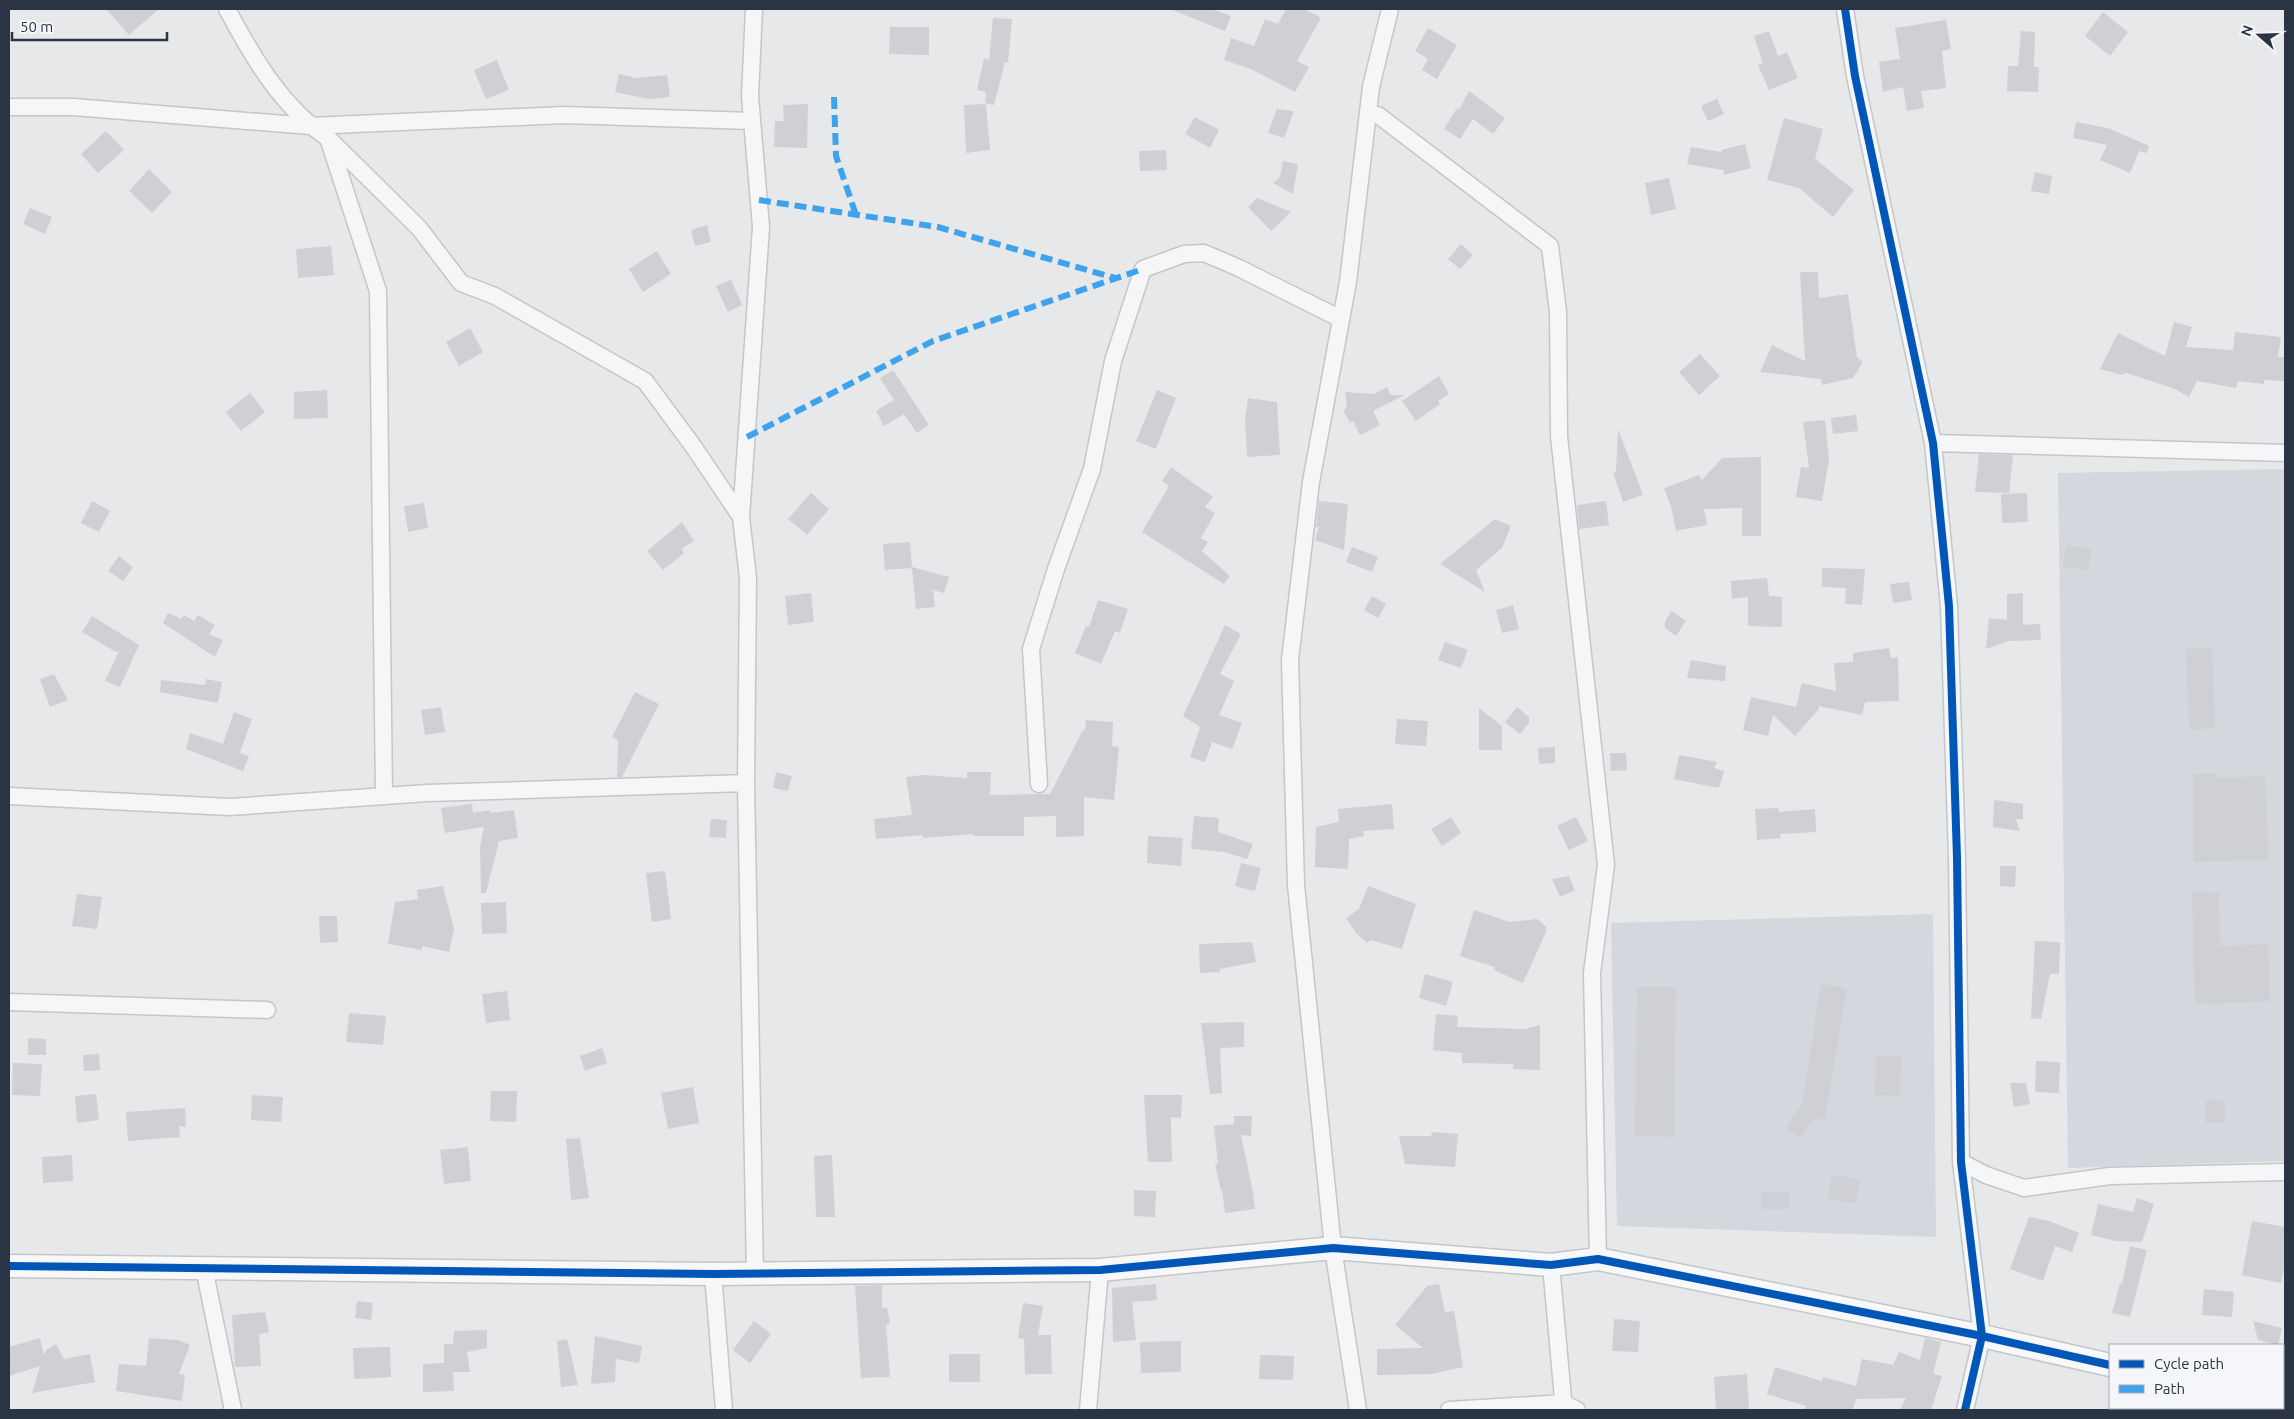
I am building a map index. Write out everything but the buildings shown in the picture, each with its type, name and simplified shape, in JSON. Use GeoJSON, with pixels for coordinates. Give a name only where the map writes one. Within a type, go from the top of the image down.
{"type":"FeatureCollection","features":[{"type":"Feature","properties":{"kind":"street"},"geometry":{"type":"LineString","coordinates":[[227,9],[274,87],[310,126],[328,138],[419,228],[461,283],[495,296],[645,381],[693,446],[741,517]]}},
{"type":"Feature","properties":{"kind":"street"},"geometry":{"type":"LineString","coordinates":[[754,9],[750,96],[761,226],[741,517],[748,578],[746,784],[755,1274]]}},
{"type":"Feature","properties":{"kind":"street"},"geometry":{"type":"LineString","coordinates":[[1358,1410],[1333,1248],[1296,885],[1290,660],[1311,482],[1348,282],[1371,87],[1390,9]]}},
{"type":"Feature","properties":{"kind":"street"},"geometry":{"type":"LineString","coordinates":[[1845,9],[1855,76],[1933,443],[1949,616],[1957,858],[1961,1162],[1982,1336],[1965,1410]]}},
{"type":"Feature","properties":{"kind":"street"},"geometry":{"type":"LineString","coordinates":[[9,107],[73,107],[310,126],[564,115],[752,121]]}},
{"type":"Feature","properties":{"kind":"street"},"geometry":{"type":"LineString","coordinates":[[1378,115],[1550,246],[1558,312],[1559,436],[1606,865],[1592,974],[1598,1259]]}},
{"type":"Feature","properties":{"kind":"street"},"geometry":{"type":"LineString","coordinates":[[328,138],[378,291],[384,796]]}},
{"type":"Feature","properties":{"kind":"street"},"geometry":{"type":"LineString","coordinates":[[1039,784],[1031,649],[1056,569],[1092,469],[1113,361],[1143,269],[1184,254],[1204,254],[1239,268],[1341,319]]}},
{"type":"Feature","properties":{"kind":"street"},"geometry":{"type":"LineString","coordinates":[[1933,443],[2285,453]]}},
{"type":"Feature","properties":{"kind":"street"},"geometry":{"type":"LineString","coordinates":[[9,796],[230,807],[384,796],[746,784]]}},
{"type":"Feature","properties":{"kind":"street"},"geometry":{"type":"LineString","coordinates":[[9,1002],[268,1010]]}},
{"type":"Feature","properties":{"kind":"street"},"geometry":{"type":"LineString","coordinates":[[1961,1162],[1986,1175],[2024,1188],[2110,1176],[2285,1172]]}},
{"type":"Feature","properties":{"kind":"street"},"geometry":{"type":"LineString","coordinates":[[9,1266],[713,1274],[1100,1270],[1333,1248],[1550,1265],[1598,1259],[1982,1336],[2109,1365]]}},
{"type":"Feature","properties":{"kind":"street"},"geometry":{"type":"LineString","coordinates":[[1449,1410],[1568,1408],[1550,1265]]}},
{"type":"Feature","properties":{"kind":"street"},"geometry":{"type":"LineString","coordinates":[[204,1268],[233,1410]]}},
{"type":"Feature","properties":{"kind":"street"},"geometry":{"type":"LineString","coordinates":[[1088,1410],[1100,1270]]}},
{"type":"Feature","properties":{"kind":"street"},"geometry":{"type":"LineString","coordinates":[[713,1274],[724,1410]]}},
{"type":"Feature","properties":{"kind":"shaded area"},"geometry":{"type":"Polygon","coordinates":[[[2285,469],[2285,1161],[2068,1168],[2058,473],[2285,469]]]}},
{"type":"Feature","properties":{"kind":"shaded area"},"geometry":{"type":"Polygon","coordinates":[[[1933,914],[1936,1237],[1617,1226],[1611,923],[1933,914]]]}},
{"type":"Feature","properties":{"kind":"marked path"},"geometry":{"type":"LineString","coordinates":[[834,97],[836,156],[856,215]]}},
{"type":"Feature","properties":{"kind":"marked path"},"geometry":{"type":"LineString","coordinates":[[759,200],[938,227],[1115,278]]}},
{"type":"Feature","properties":{"kind":"marked path"},"geometry":{"type":"LineString","coordinates":[[747,437],[933,341],[1143,269]]}},
{"type":"Feature","properties":{"kind":"cycle path"},"geometry":{"type":"LineString","coordinates":[[1845,9],[1855,76],[1933,443],[1949,606],[1957,858],[1961,1162],[1982,1336],[1965,1410]]}},
{"type":"Feature","properties":{"kind":"cycle path"},"geometry":{"type":"LineString","coordinates":[[9,1266],[713,1274],[1100,1270],[1333,1248],[1551,1265],[1598,1259],[1982,1336],[2109,1365]]}}]}
